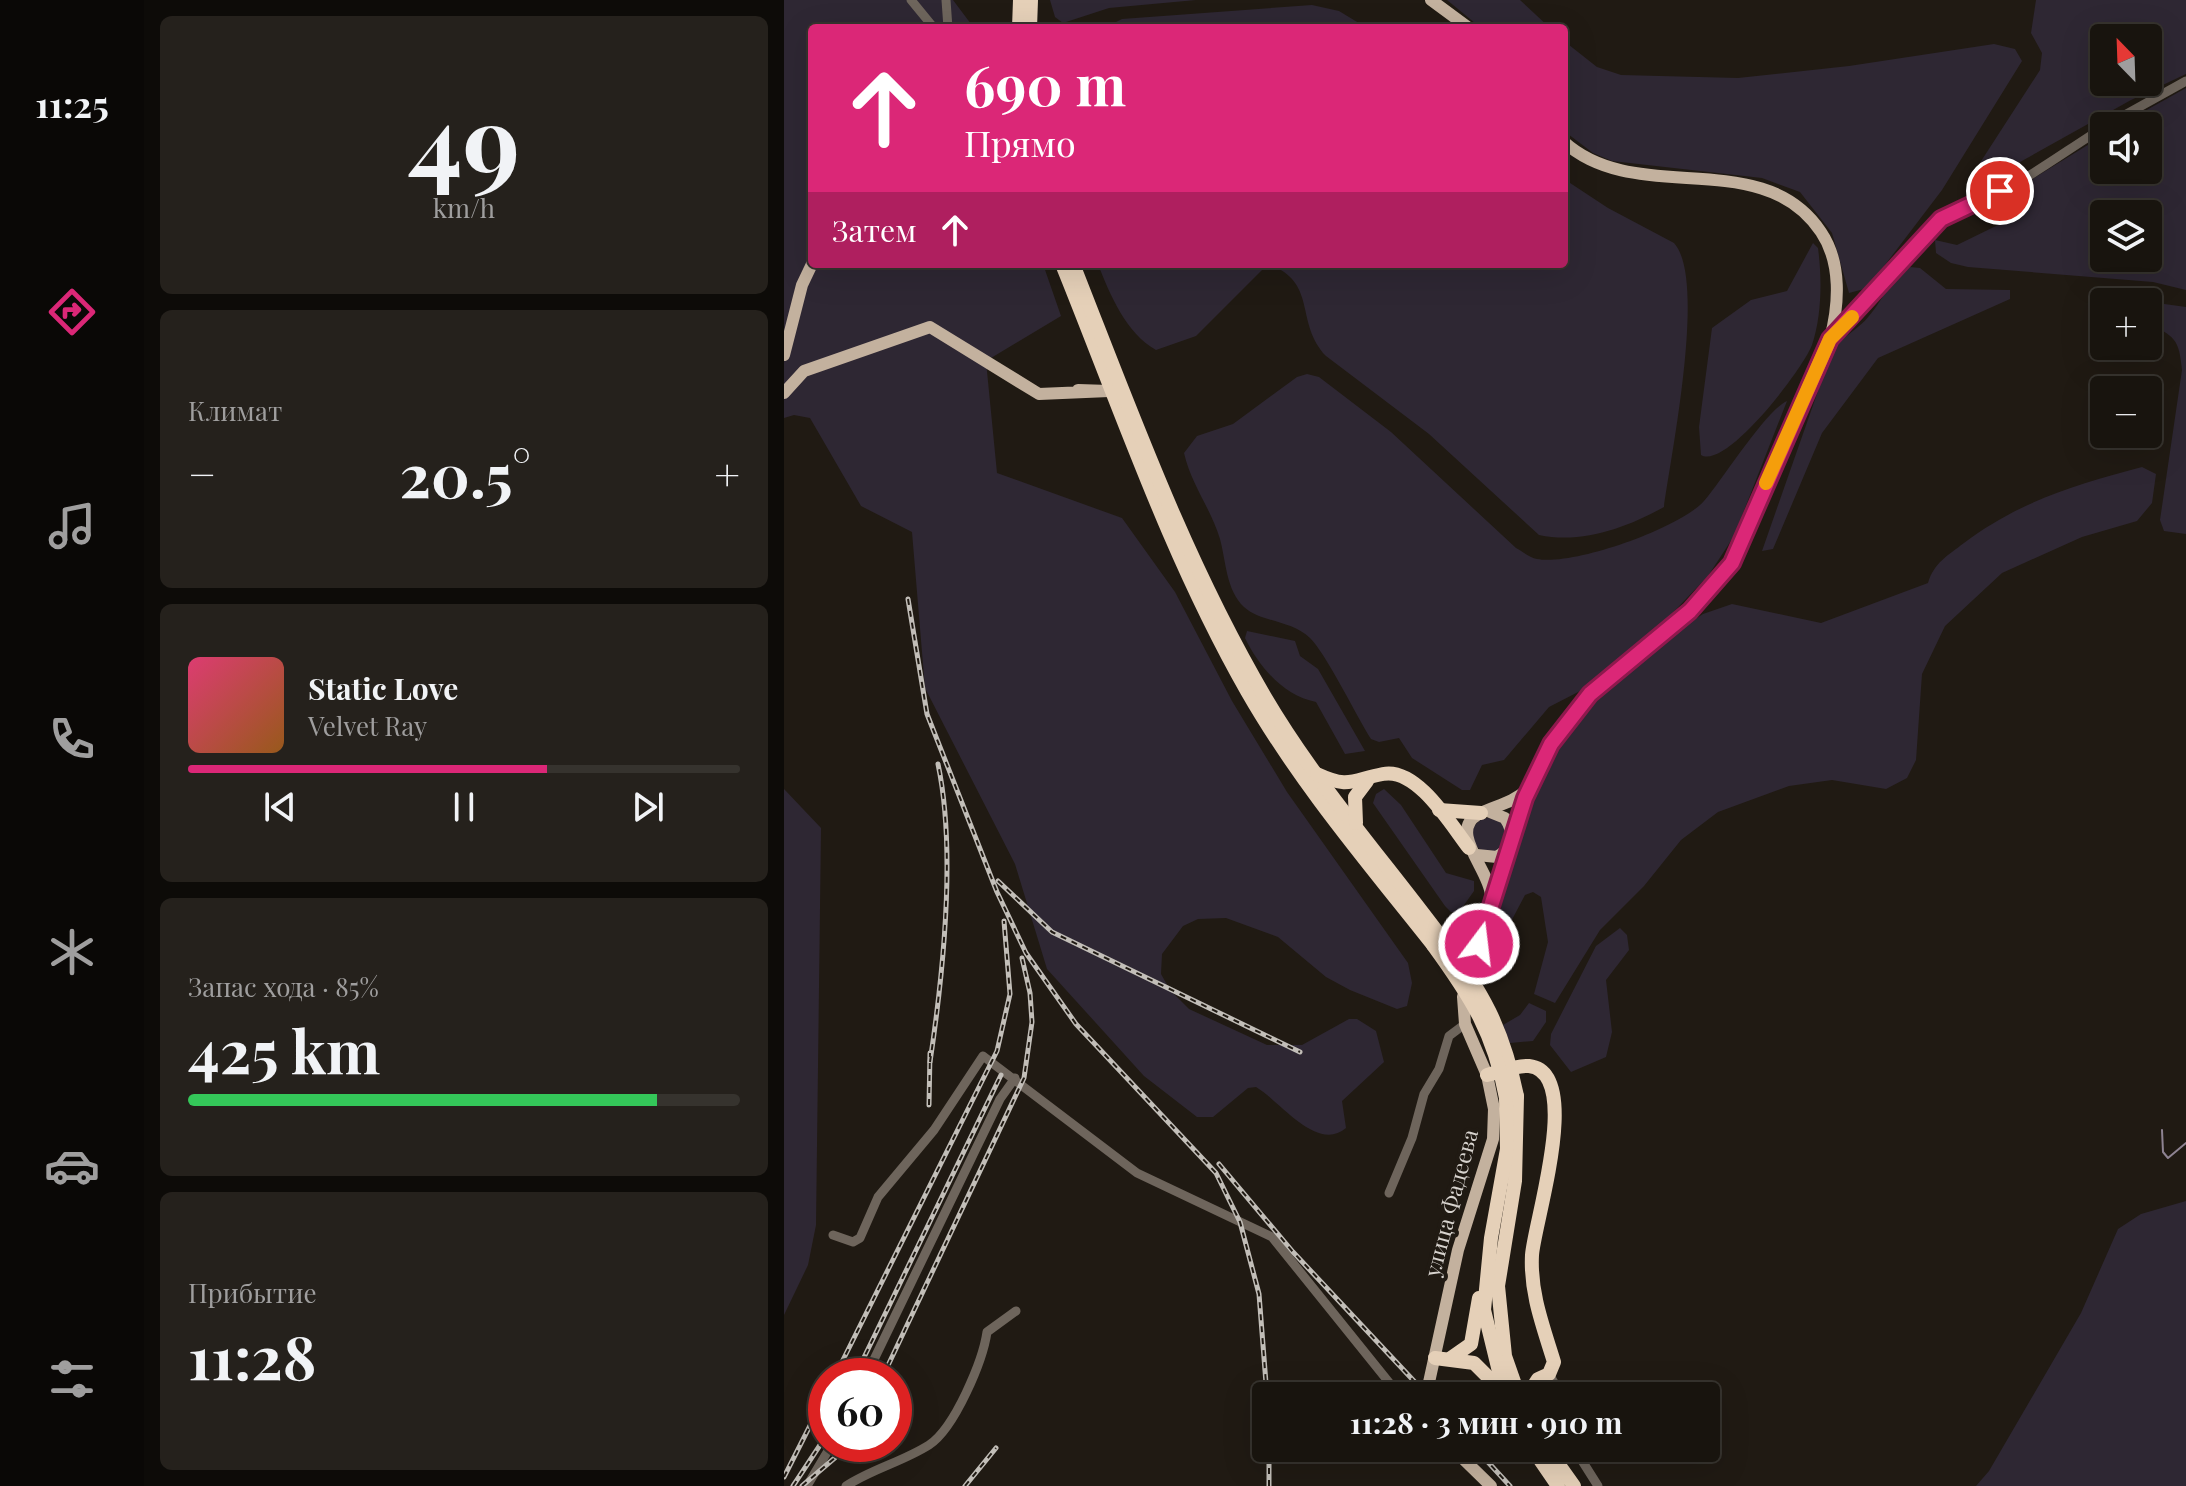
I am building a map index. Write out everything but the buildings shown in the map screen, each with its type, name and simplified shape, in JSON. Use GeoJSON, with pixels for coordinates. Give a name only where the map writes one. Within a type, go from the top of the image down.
{"type":"FeatureCollection","features":[{"type":"Feature","properties":{"kind":"highway"},"geometry":{"type":"LineString","coordinates":[[1019,24],[1020,0]]}},
{"type":"Feature","properties":{"kind":"highway"},"geometry":{"type":"LineString","coordinates":[[1030,24],[1031,0]]}},
{"type":"Feature","properties":{"kind":"highway"},"geometry":{"type":"LineString","coordinates":[[1063,268],[1109,391],[1197,594],[1248,692],[1322,804],[1437,941]]}},
{"type":"Feature","properties":{"kind":"highway"},"geometry":{"type":"LineString","coordinates":[[1075,268],[1207,589],[1266,700],[1437,941],[1485,1022],[1512,1097],[1515,1181],[1498,1286],[1508,1382]]}},
{"type":"Feature","properties":{"kind":"highway"},"geometry":{"type":"LineString","coordinates":[[1317,774],[1345,784],[1389,773],[1403,776],[1413,781],[1473,852]]}},
{"type":"Feature","properties":{"kind":"highway"},"geometry":{"type":"LineString","coordinates":[[1356,825],[1355,797],[1371,778]]}},
{"type":"Feature","properties":{"kind":"highway"},"geometry":{"type":"LineString","coordinates":[[1439,810],[1485,812]]}},
{"type":"Feature","properties":{"kind":"highway"},"geometry":{"type":"LineString","coordinates":[[1487,1075],[1526,1066],[1537,1069],[1548,1081],[1554,1102],[1553,1154],[1532,1254],[1532,1290],[1554,1362],[1539,1382]]}},
{"type":"Feature","properties":{"kind":"highway"},"geometry":{"type":"LineString","coordinates":[[1505,1382],[1488,1334],[1485,1287],[1512,1097]]}},
{"type":"Feature","properties":{"kind":"highway"},"geometry":{"type":"LineString","coordinates":[[1451,1358],[1471,1344],[1479,1298],[1485,1287]]}},
{"type":"Feature","properties":{"kind":"highway"},"geometry":{"type":"LineString","coordinates":[[1505,1356],[1520,1375],[1544,1376]]}},
{"type":"Feature","properties":{"kind":"highway"},"geometry":{"type":"LineString","coordinates":[[1435,1358],[1474,1363],[1495,1382]]}},
{"type":"Feature","properties":{"kind":"highway"},"geometry":{"type":"LineString","coordinates":[[1542,1462],[1558,1486]]}},
{"type":"Feature","properties":{"kind":"highway"},"geometry":{"type":"LineString","coordinates":[[1557,1462],[1574,1486]]}},
{"type":"Feature","properties":{"kind":"main road"},"geometry":{"type":"LineString","coordinates":[[1431,0],[1464,24]]}},
{"type":"Feature","properties":{"kind":"main road"},"geometry":{"type":"LineString","coordinates":[[1465,1024],[1466,983],[1490,902],[1530,787],[1551,744],[1590,694],[1690,611],[1732,563],[1830,339],[1836,276],[1825,238],[1805,212],[1776,193],[1756,186],[1630,174],[1603,167],[1568,145]]}},
{"type":"Feature","properties":{"kind":"main road"},"geometry":{"type":"LineString","coordinates":[[784,355],[802,285],[810,268]]}},
{"type":"Feature","properties":{"kind":"main road"},"geometry":{"type":"LineString","coordinates":[[784,393],[804,371],[930,327],[1010,372],[1039,394],[1109,391]]}},
{"type":"Feature","properties":{"kind":"main road"},"geometry":{"type":"LineString","coordinates":[[1490,902],[1488,879],[1473,852],[1467,828],[1485,812],[1510,803],[1530,787]]}},
{"type":"Feature","properties":{"kind":"main road"},"geometry":{"type":"LineString","coordinates":[[1473,852],[1497,857],[1511,842],[1510,825],[1505,818],[1485,812]]}},
{"type":"Feature","properties":{"kind":"main road","name":"улица Фадеева"},"geometry":{"type":"LineString","coordinates":[[1429,1382],[1458,1250],[1493,1139],[1494,1109],[1487,1075],[1465,1024]]}},
{"type":"Feature","properties":{"kind":"main road"},"geometry":{"type":"LineString","coordinates":[[1466,1462],[1491,1486]]}},
{"type":"Feature","properties":{"kind":"street"},"geometry":{"type":"LineString","coordinates":[[911,0],[931,24]]}},
{"type":"Feature","properties":{"kind":"street"},"geometry":{"type":"LineString","coordinates":[[946,0],[948,24]]}},
{"type":"Feature","properties":{"kind":"street"},"geometry":{"type":"LineString","coordinates":[[2130,112],[2186,81]]}},
{"type":"Feature","properties":{"kind":"street"},"geometry":{"type":"LineString","coordinates":[[1830,339],[1941,219],[1958,214],[2020,179],[2090,135]]}},
{"type":"Feature","properties":{"kind":"street"},"geometry":{"type":"LineString","coordinates":[[1389,1193],[1412,1138],[1424,1094],[1439,1069],[1449,1036],[1465,1024]]}},
{"type":"Feature","properties":{"kind":"street"},"geometry":{"type":"LineString","coordinates":[[833,1235],[853,1242],[860,1238],[878,1197],[934,1130],[980,1059],[989,1059],[1137,1173],[1272,1237],[1389,1382]]}},
{"type":"Feature","properties":{"kind":"street"},"geometry":{"type":"LineString","coordinates":[[875,1358],[1000,1099],[1015,1078]]}},
{"type":"Feature","properties":{"kind":"street"},"geometry":{"type":"LineString","coordinates":[[846,1486],[933,1442],[962,1398],[987,1344],[987,1332],[1016,1311]]}},
{"type":"Feature","properties":{"kind":"street"},"geometry":{"type":"LineString","coordinates":[[1544,1376],[1549,1382]]}},
{"type":"Feature","properties":{"kind":"street"},"geometry":{"type":"LineString","coordinates":[[807,1486],[821,1462]]}},
{"type":"Feature","properties":{"kind":"street"},"geometry":{"type":"LineString","coordinates":[[1583,1462],[1598,1486]]}},
{"type":"Feature","properties":{"kind":"shaded area"},"geometry":{"type":"Polygon","coordinates":[[[784,0],[953,0],[971,24],[808,24],[808,268],[1044,268],[1061,316],[986,361],[997,473],[1122,518],[1175,592],[1232,701],[1287,792],[1408,963],[1412,983],[1407,1006],[1397,1009],[1326,977],[1278,937],[1226,918],[1198,919],[1183,926],[1162,954],[1161,974],[1170,990],[1189,1009],[1267,1045],[1302,1045],[1349,1019],[1357,1019],[1376,1031],[1384,1062],[1342,1101],[1346,1128],[1335,1134],[1311,1130],[1256,1087],[1248,1088],[1213,1117],[1197,1117],[1144,1076],[1047,969],[1015,864],[925,688],[912,532],[861,506],[810,418],[794,415],[784,418],[784,0]]]}},
{"type":"Feature","properties":{"kind":"shaded area"},"geometry":{"type":"Polygon","coordinates":[[[1050,0],[1196,0],[1109,8],[1063,23],[1055,17],[1050,0]]]}},
{"type":"Feature","properties":{"kind":"shaded area"},"geometry":{"type":"Polygon","coordinates":[[[1447,0],[1520,0],[1546,24],[1476,24],[1447,0]]]}},
{"type":"Feature","properties":{"kind":"shaded area"},"geometry":{"type":"Polygon","coordinates":[[[2036,0],[2186,0],[2186,74],[2162,85],[2162,24],[2090,24],[2090,96],[2139,96],[2110,112],[2090,112],[2090,123],[1977,186],[1976,169],[2040,70],[2042,53],[2031,33],[2036,0]]]}},
{"type":"Feature","properties":{"kind":"shaded area"},"geometry":{"type":"Polygon","coordinates":[[[1312,5],[1339,11],[1360,24],[1112,24],[1122,19],[1312,5]]]}},
{"type":"Feature","properties":{"kind":"shaded area"},"geometry":{"type":"Polygon","coordinates":[[[1568,44],[1597,67],[1621,75],[1738,78],[1849,66],[1994,44],[2015,49],[2022,61],[1942,190],[1875,278],[1864,289],[1849,293],[1832,233],[1800,192],[1762,178],[1612,161],[1593,153],[1568,134],[1568,44]]]}},
{"type":"Feature","properties":{"kind":"shaded area"},"geometry":{"type":"Polygon","coordinates":[[[2186,88],[2186,290],[2153,282],[1968,267],[1951,263],[1936,253],[1935,240],[1957,245],[1998,225],[2005,196],[2090,144],[2090,184],[2162,184],[2162,112],[2143,112],[2186,88]]]}},
{"type":"Feature","properties":{"kind":"shaded area"},"geometry":{"type":"Polygon","coordinates":[[[1568,182],[1608,208],[1674,243],[1683,263],[1687,329],[1679,410],[1664,507],[1634,522],[1587,536],[1539,535],[1429,434],[1326,356],[1311,331],[1301,294],[1287,274],[1276,268],[1568,268],[1568,182]]]}},
{"type":"Feature","properties":{"kind":"shaded area"},"geometry":{"type":"Polygon","coordinates":[[[1813,243],[1818,248],[1820,296],[1818,321],[1806,357],[1780,394],[1745,433],[1713,456],[1701,455],[1699,427],[1712,328],[1751,300],[1787,291],[1813,243]]]}},
{"type":"Feature","properties":{"kind":"shaded area"},"geometry":{"type":"Polygon","coordinates":[[[1910,267],[1920,268],[1946,289],[2010,290],[2010,299],[1878,358],[1822,433],[1773,549],[1762,551],[1832,351],[1865,321],[1892,283],[1910,267]]]}},
{"type":"Feature","properties":{"kind":"shaded area"},"geometry":{"type":"Polygon","coordinates":[[[1100,268],[1266,268],[1196,336],[1156,350],[1136,334],[1114,300],[1100,268]]]}},
{"type":"Feature","properties":{"kind":"shaded area"},"geometry":{"type":"Polygon","coordinates":[[[2162,304],[2186,307],[2186,534],[2164,531],[2160,520],[2182,370],[2177,345],[2162,331],[2162,304]]]}},
{"type":"Feature","properties":{"kind":"shaded area"},"geometry":{"type":"Polygon","coordinates":[[[1307,374],[1319,377],[1391,432],[1516,548],[1537,559],[1554,560],[1625,543],[1691,512],[1704,501],[1768,417],[1787,401],[1734,536],[1708,576],[1661,625],[1582,690],[1549,707],[1504,760],[1482,765],[1470,790],[1462,790],[1412,758],[1399,738],[1379,742],[1371,739],[1310,638],[1294,628],[1251,612],[1238,600],[1230,584],[1220,539],[1184,453],[1197,436],[1233,424],[1297,377],[1307,374]]]}},
{"type":"Feature","properties":{"kind":"shaded area"},"geometry":{"type":"Polygon","coordinates":[[[2142,467],[2156,474],[2152,503],[2137,521],[2082,537],[2002,573],[1945,626],[1922,674],[1916,760],[1907,778],[1886,789],[1832,780],[1789,786],[1718,812],[1681,840],[1644,886],[1600,930],[1555,1003],[1534,994],[1548,942],[1541,897],[1533,892],[1525,895],[1498,946],[1487,947],[1485,941],[1535,790],[1554,755],[1612,682],[1671,635],[1703,614],[1732,604],[1821,623],[1928,583],[1938,565],[1952,552],[1985,528],[2027,505],[2142,467]]]}},
{"type":"Feature","properties":{"kind":"shaded area"},"geometry":{"type":"Polygon","coordinates":[[[1247,631],[1295,641],[1300,656],[1318,669],[1365,751],[1345,754],[1316,702],[1293,694],[1274,679],[1251,649],[1245,638],[1247,631]]]}},
{"type":"Feature","properties":{"kind":"shaded area"},"geometry":{"type":"Polygon","coordinates":[[[784,789],[821,828],[816,1225],[808,1265],[784,1315],[784,789]]]}},
{"type":"Feature","properties":{"kind":"shaded area"},"geometry":{"type":"Polygon","coordinates":[[[1384,789],[1401,805],[1446,873],[1474,881],[1474,891],[1459,912],[1451,912],[1445,906],[1373,803],[1376,794],[1384,789]]]}},
{"type":"Feature","properties":{"kind":"shaded area"},"geometry":{"type":"Polygon","coordinates":[[[1489,818],[1501,823],[1506,835],[1501,847],[1489,852],[1477,847],[1472,835],[1477,823],[1489,818]]]}},
{"type":"Feature","properties":{"kind":"shaded area"},"geometry":{"type":"Polygon","coordinates":[[[1620,928],[1627,935],[1629,950],[1606,980],[1612,1032],[1606,1057],[1571,1072],[1550,1045],[1551,1034],[1596,946],[1620,928]]]}},
{"type":"Feature","properties":{"kind":"shaded area"},"geometry":{"type":"Polygon","coordinates":[[[1529,1003],[1546,1011],[1546,1022],[1533,1041],[1510,1043],[1503,1025],[1520,1015],[1529,1003]]]}},
{"type":"Feature","properties":{"kind":"shaded area"},"geometry":{"type":"Polygon","coordinates":[[[2186,1201],[2186,1486],[1976,1486],[1989,1471],[2081,1313],[2118,1229],[2141,1214],[2186,1201]]]}},
{"type":"Feature","properties":{"kind":"waterway"},"geometry":{"type":"LineString","coordinates":[[2162,1130],[2163,1152],[2168,1158],[2186,1143]]}},
{"type":"Feature","properties":{"kind":"railway"},"geometry":{"type":"LineString","coordinates":[[908,599],[927,714],[997,892],[1026,953],[1076,1024],[1216,1173],[1240,1222],[1259,1294],[1266,1382]]}},
{"type":"Feature","properties":{"kind":"railway"},"geometry":{"type":"LineString","coordinates":[[930,1062],[946,912],[946,834],[938,764]]}},
{"type":"Feature","properties":{"kind":"railway"},"geometry":{"type":"LineString","coordinates":[[998,881],[1052,932],[1300,1052]]}},
{"type":"Feature","properties":{"kind":"railway"},"geometry":{"type":"LineString","coordinates":[[844,1358],[997,1051],[1010,994],[1004,921]]}},
{"type":"Feature","properties":{"kind":"railway"},"geometry":{"type":"LineString","coordinates":[[892,1358],[1024,1078],[1032,1022],[1030,993],[1022,958]]}},
{"type":"Feature","properties":{"kind":"railway"},"geometry":{"type":"LineString","coordinates":[[929,1105],[930,1053]]}},
{"type":"Feature","properties":{"kind":"railway"},"geometry":{"type":"LineString","coordinates":[[864,1358],[1001,1075]]}},
{"type":"Feature","properties":{"kind":"railway"},"geometry":{"type":"LineString","coordinates":[[1219,1164],[1293,1252],[1415,1382]]}},
{"type":"Feature","properties":{"kind":"railway"},"geometry":{"type":"LineString","coordinates":[[784,1477],[808,1430]]}},
{"type":"Feature","properties":{"kind":"railway"},"geometry":{"type":"LineString","coordinates":[[965,1486],[996,1448]]}},
{"type":"Feature","properties":{"kind":"railway"},"geometry":{"type":"LineString","coordinates":[[793,1486],[809,1462]]}},
{"type":"Feature","properties":{"kind":"railway"},"geometry":{"type":"LineString","coordinates":[[802,1486],[830,1462]]}},
{"type":"Feature","properties":{"kind":"railway"},"geometry":{"type":"LineString","coordinates":[[1269,1462],[1269,1486]]}},
{"type":"Feature","properties":{"kind":"railway"},"geometry":{"type":"LineString","coordinates":[[1488,1462],[1510,1486]]}},
{"type":"Feature","properties":{"kind":"slow traffic"},"geometry":{"type":"LineString","coordinates":[[1766,483],[1830,339],[1852,317]]}},
{"type":"Feature","properties":{"kind":"route"},"geometry":{"type":"LineString","coordinates":[[1479,944],[1525,798],[1551,744],[1590,694],[1690,611],[1732,563],[1755,515],[1791,422],[1830,339],[1941,219],[1958,214],[2000,191]]}}]}
